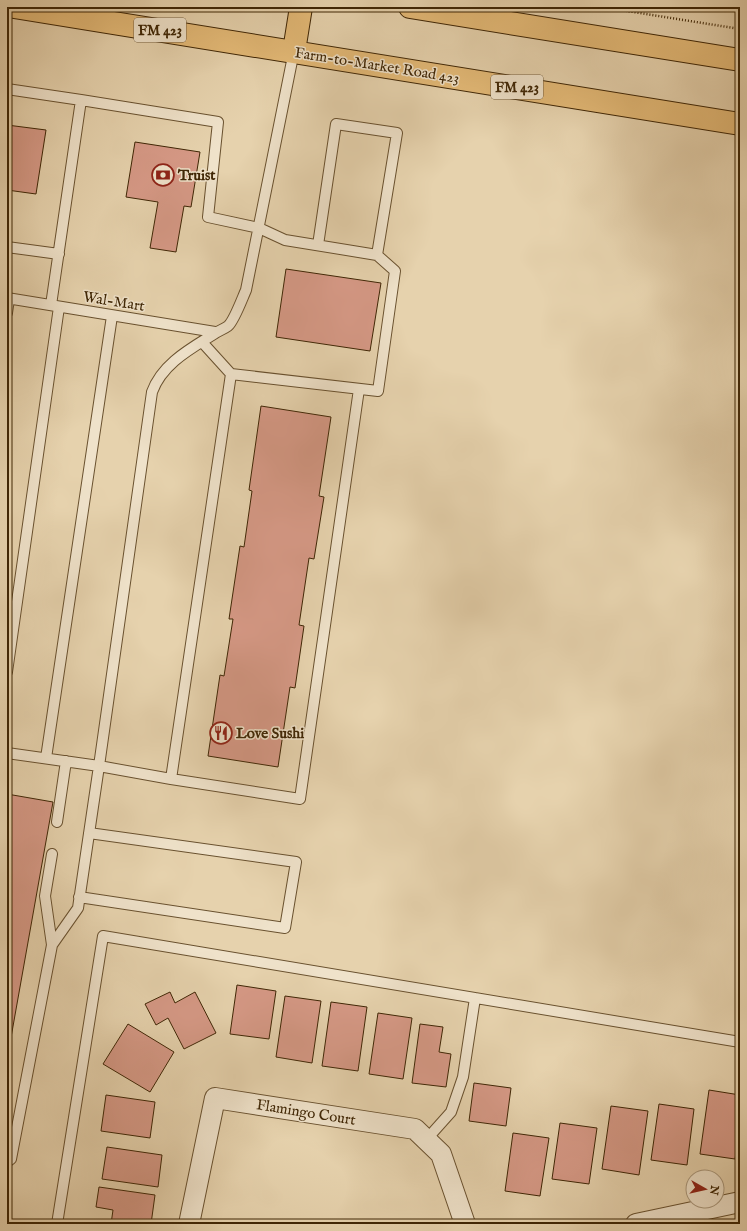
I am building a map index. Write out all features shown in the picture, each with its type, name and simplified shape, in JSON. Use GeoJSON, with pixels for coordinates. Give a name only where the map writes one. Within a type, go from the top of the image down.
{"type":"FeatureCollection","features":[{"type":"Feature","properties":{"kind":"main road","name":"Farm-to-Market Road 423"},"geometry":{"type":"LineString","coordinates":[[14,7],[740,124]]}},
{"type":"Feature","properties":{"kind":"main road"},"geometry":{"type":"LineString","coordinates":[[294,51],[300,7]]}},
{"type":"Feature","properties":{"kind":"main road"},"geometry":{"type":"LineString","coordinates":[[410,7],[465,11],[740,60]]}},
{"type":"Feature","properties":{"kind":"street","name":"Flamingo Court"},"geometry":{"type":"LineString","coordinates":[[189,1224],[215,1098],[415,1129],[441,1154],[465,1224]]}},
{"type":"Feature","properties":{"kind":"street"},"geometry":{"type":"LineString","coordinates":[[636,1224],[740,1202]]}},
{"type":"Feature","properties":{"kind":"lane"},"geometry":{"type":"LineString","coordinates":[[52,944],[78,908],[80,897],[152,392],[162,373],[171,364],[216,332],[228,326],[237,311],[246,290],[294,51]]}},
{"type":"Feature","properties":{"kind":"lane"},"geometry":{"type":"LineString","coordinates":[[7,89],[218,122],[208,217],[259,228],[285,240],[377,255],[395,271],[378,391],[231,374],[202,342]]}},
{"type":"Feature","properties":{"kind":"lane"},"geometry":{"type":"LineString","coordinates":[[7,672],[55,306],[59,254],[81,100]]}},
{"type":"Feature","properties":{"kind":"lane"},"geometry":{"type":"LineString","coordinates":[[318,245],[336,124],[396,133],[377,255]]}},
{"type":"Feature","properties":{"kind":"lane"},"geometry":{"type":"LineString","coordinates":[[7,247],[59,254]]}},
{"type":"Feature","properties":{"kind":"lane"},"geometry":{"type":"LineString","coordinates":[[7,314],[8,298]]}},
{"type":"Feature","properties":{"kind":"lane","name":"Wal-Mart"},"geometry":{"type":"LineString","coordinates":[[8,298],[216,332]]}},
{"type":"Feature","properties":{"kind":"lane"},"geometry":{"type":"LineString","coordinates":[[46,758],[112,316]]}},
{"type":"Feature","properties":{"kind":"lane"},"geometry":{"type":"LineString","coordinates":[[171,780],[231,374]]}},
{"type":"Feature","properties":{"kind":"lane"},"geometry":{"type":"LineString","coordinates":[[7,752],[99,766],[171,780],[300,799],[359,389]]}},
{"type":"Feature","properties":{"kind":"lane"},"geometry":{"type":"LineString","coordinates":[[57,822],[66,761]]}},
{"type":"Feature","properties":{"kind":"lane"},"geometry":{"type":"LineString","coordinates":[[80,897],[285,928],[296,862],[89,833]]}},
{"type":"Feature","properties":{"kind":"lane"},"geometry":{"type":"LineString","coordinates":[[7,1162],[11,1159],[52,944],[46,896],[52,854]]}},
{"type":"Feature","properties":{"kind":"lane"},"geometry":{"type":"LineString","coordinates":[[57,1224],[103,936],[740,1042]]}},
{"type":"Feature","properties":{"kind":"lane"},"geometry":{"type":"LineString","coordinates":[[426,1140],[452,1112],[463,1076],[475,998]]}},
{"type":"Feature","properties":{"kind":"path"},"geometry":{"type":"LineString","coordinates":[[602,7],[740,29]]}},
{"type":"Feature","properties":{"kind":"building"},"geometry":{"type":"Polygon","coordinates":[[[7,125],[46,130],[36,194],[7,190],[7,125]]]}},
{"type":"Feature","properties":{"kind":"building","name":"Truist"},"geometry":{"type":"Polygon","coordinates":[[[135,142],[200,152],[191,207],[184,206],[176,252],[150,248],[158,202],[126,197],[135,142]]]}},
{"type":"Feature","properties":{"kind":"building"},"geometry":{"type":"Polygon","coordinates":[[[286,269],[381,283],[370,351],[276,337],[286,269]]]}},
{"type":"Feature","properties":{"kind":"building"},"geometry":{"type":"Polygon","coordinates":[[[261,406],[331,417],[319,496],[324,497],[314,559],[309,558],[299,625],[304,626],[295,688],[290,687],[278,767],[208,756],[220,675],[224,676],[233,619],[229,619],[240,546],[244,547],[252,491],[249,490],[261,406]]]}},
{"type":"Feature","properties":{"kind":"building"},"geometry":{"type":"Polygon","coordinates":[[[7,794],[53,802],[7,1060],[7,794]]]}},
{"type":"Feature","properties":{"kind":"building"},"geometry":{"type":"Polygon","coordinates":[[[237,985],[276,991],[269,1039],[230,1034],[237,985]]]}},
{"type":"Feature","properties":{"kind":"building"},"geometry":{"type":"Polygon","coordinates":[[[170,992],[175,1003],[195,992],[216,1033],[184,1049],[168,1018],[156,1025],[145,1004],[170,992]]]}},
{"type":"Feature","properties":{"kind":"building"},"geometry":{"type":"Polygon","coordinates":[[[285,996],[321,1001],[312,1063],[276,1057],[285,996]]]}},
{"type":"Feature","properties":{"kind":"building"},"geometry":{"type":"Polygon","coordinates":[[[331,1002],[367,1007],[358,1071],[322,1066],[331,1002]]]}},
{"type":"Feature","properties":{"kind":"building"},"geometry":{"type":"Polygon","coordinates":[[[378,1013],[412,1018],[403,1079],[369,1074],[378,1013]]]}},
{"type":"Feature","properties":{"kind":"building"},"geometry":{"type":"Polygon","coordinates":[[[128,1024],[174,1052],[150,1092],[103,1064],[128,1024]]]}},
{"type":"Feature","properties":{"kind":"building"},"geometry":{"type":"Polygon","coordinates":[[[420,1024],[443,1027],[439,1052],[451,1054],[446,1087],[412,1083],[420,1024]]]}},
{"type":"Feature","properties":{"kind":"building"},"geometry":{"type":"Polygon","coordinates":[[[474,1083],[511,1088],[506,1126],[469,1121],[474,1083]]]}},
{"type":"Feature","properties":{"kind":"building"},"geometry":{"type":"Polygon","coordinates":[[[709,1090],[740,1095],[740,1127],[735,1159],[700,1154],[709,1090]]]}},
{"type":"Feature","properties":{"kind":"building"},"geometry":{"type":"Polygon","coordinates":[[[106,1095],[155,1102],[150,1138],[101,1131],[106,1095]]]}},
{"type":"Feature","properties":{"kind":"building"},"geometry":{"type":"Polygon","coordinates":[[[659,1104],[694,1109],[687,1165],[651,1160],[659,1104]]]}},
{"type":"Feature","properties":{"kind":"building"},"geometry":{"type":"Polygon","coordinates":[[[611,1106],[648,1111],[639,1175],[602,1169],[611,1106]]]}},
{"type":"Feature","properties":{"kind":"building"},"geometry":{"type":"Polygon","coordinates":[[[560,1123],[597,1128],[589,1184],[552,1179],[560,1123]]]}},
{"type":"Feature","properties":{"kind":"building"},"geometry":{"type":"Polygon","coordinates":[[[513,1133],[549,1138],[540,1196],[505,1191],[513,1133]]]}},
{"type":"Feature","properties":{"kind":"building"},"geometry":{"type":"Polygon","coordinates":[[[107,1147],[162,1155],[158,1187],[102,1179],[107,1147]]]}},
{"type":"Feature","properties":{"kind":"building"},"geometry":{"type":"Polygon","coordinates":[[[99,1187],[155,1195],[151,1224],[111,1224],[113,1210],[96,1207],[99,1187]]]}},
{"type":"Feature","properties":{"kind":"place","name":"Truist"},"geometry":{"type":"Point","coordinates":[163,175]}},
{"type":"Feature","properties":{"kind":"place","name":"Love Sushi"},"geometry":{"type":"Point","coordinates":[221,733]}}]}
